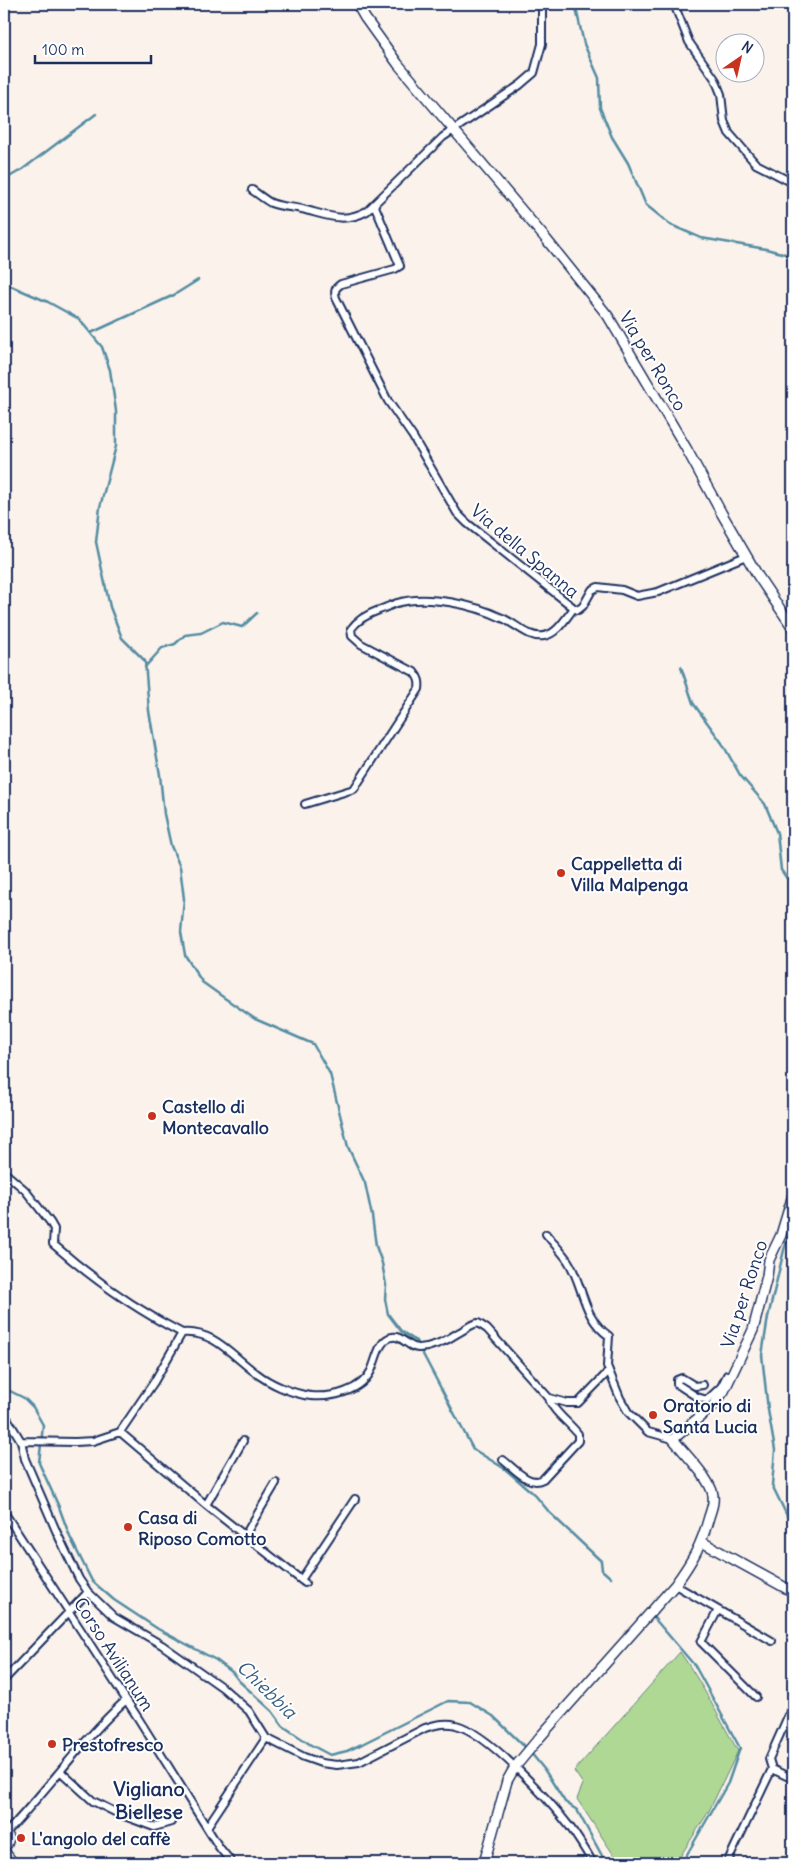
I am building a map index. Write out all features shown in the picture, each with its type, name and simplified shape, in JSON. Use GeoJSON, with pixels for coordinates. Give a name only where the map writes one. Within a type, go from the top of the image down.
{"type":"FeatureCollection","features":[{"type":"Feature","properties":{"kind":"street","name":"Via per Ronco"},"geometry":{"type":"LineString","coordinates":[[357,4],[398,64],[552,246],[608,316],[686,448],[746,556],[793,628]]}},
{"type":"Feature","properties":{"kind":"street"},"geometry":{"type":"LineString","coordinates":[[252,190],[272,204],[302,209],[325,216],[345,218],[357,216],[374,204],[443,137],[520,85],[534,73],[542,44],[542,4]]}},
{"type":"Feature","properties":{"kind":"street"},"geometry":{"type":"LineString","coordinates":[[674,4],[689,42],[714,79],[721,94],[724,121],[730,133],[756,164],[793,183]]}},
{"type":"Feature","properties":{"kind":"street","name":"Via della Spanna"},"geometry":{"type":"LineString","coordinates":[[305,804],[354,789],[419,689],[418,677],[414,672],[361,644],[352,636],[351,629],[356,622],[399,602],[430,600],[453,603],[489,612],[532,635],[542,637],[554,632],[574,608],[457,513],[413,437],[388,401],[336,298],[334,291],[336,287],[400,266],[374,204]]}},
{"type":"Feature","properties":{"kind":"street"},"geometry":{"type":"LineString","coordinates":[[574,608],[578,610],[583,606],[592,590],[598,587],[622,590],[637,596],[658,592],[746,556]]}},
{"type":"Feature","properties":{"kind":"street"},"geometry":{"type":"LineString","coordinates":[[4,1172],[25,1190],[50,1222],[54,1229],[53,1244],[109,1291],[146,1315],[182,1333],[190,1332],[205,1335],[226,1348],[256,1374],[279,1386],[310,1396],[324,1397],[339,1394],[360,1382],[370,1372],[380,1348],[390,1337],[396,1337],[417,1348],[425,1347],[445,1341],[474,1324],[481,1324],[487,1328],[549,1398],[552,1407],[564,1416],[578,1434],[578,1441],[538,1482],[532,1481],[503,1460]]}},
{"type":"Feature","properties":{"kind":"street","name":"Via per Ronco"},"geometry":{"type":"LineString","coordinates":[[673,1438],[718,1401],[734,1372],[753,1330],[768,1276],[769,1260],[783,1228],[793,1196]]}},
{"type":"Feature","properties":{"kind":"street"},"geometry":{"type":"LineString","coordinates":[[484,1863],[506,1782],[515,1767],[675,1585],[691,1563],[702,1542],[714,1502],[707,1482],[673,1438],[652,1434],[638,1424],[620,1398],[607,1366],[609,1336],[599,1329],[586,1306],[569,1262],[546,1234]]}},
{"type":"Feature","properties":{"kind":"street"},"geometry":{"type":"LineString","coordinates":[[21,1441],[93,1441],[120,1432],[154,1382],[182,1333]]}},
{"type":"Feature","properties":{"kind":"street"},"geometry":{"type":"LineString","coordinates":[[549,1398],[567,1403],[578,1403],[609,1371]]}},
{"type":"Feature","properties":{"kind":"street"},"geometry":{"type":"LineString","coordinates":[[703,1386],[695,1386],[682,1378],[677,1380],[677,1384],[697,1397],[707,1400],[720,1387],[729,1372],[734,1372]]}},
{"type":"Feature","properties":{"kind":"street"},"geometry":{"type":"LineString","coordinates":[[4,1414],[21,1441],[25,1459],[57,1534],[79,1580],[88,1592],[114,1617],[162,1645],[224,1688],[249,1711],[266,1738],[304,1757],[337,1766],[359,1762],[425,1728],[454,1724],[478,1735],[515,1767],[571,1829],[593,1863]]}},
{"type":"Feature","properties":{"kind":"street"},"geometry":{"type":"LineString","coordinates":[[120,1432],[206,1505],[303,1582],[355,1499]]}},
{"type":"Feature","properties":{"kind":"street"},"geometry":{"type":"LineString","coordinates":[[206,1505],[243,1441]]}},
{"type":"Feature","properties":{"kind":"street"},"geometry":{"type":"LineString","coordinates":[[245,1535],[276,1482]]}},
{"type":"Feature","properties":{"kind":"street","name":"Corso Avilianum"},"geometry":{"type":"LineString","coordinates":[[4,1512],[231,1863]]}},
{"type":"Feature","properties":{"kind":"street"},"geometry":{"type":"LineString","coordinates":[[702,1542],[793,1592]]}},
{"type":"Feature","properties":{"kind":"street"},"geometry":{"type":"LineString","coordinates":[[675,1585],[772,1641]]}},
{"type":"Feature","properties":{"kind":"street"},"geometry":{"type":"LineString","coordinates":[[4,1680],[88,1592]]}},
{"type":"Feature","properties":{"kind":"street"},"geometry":{"type":"LineString","coordinates":[[718,1610],[701,1642],[756,1697]]}},
{"type":"Feature","properties":{"kind":"street"},"geometry":{"type":"LineString","coordinates":[[13,1863],[4,1849],[9,1841],[5,1831],[126,1700]]}},
{"type":"Feature","properties":{"kind":"street"},"geometry":{"type":"LineString","coordinates":[[727,1863],[772,1769],[769,1759],[793,1705]]}},
{"type":"Feature","properties":{"kind":"street"},"geometry":{"type":"LineString","coordinates":[[207,1827],[266,1738]]}},
{"type":"Feature","properties":{"kind":"street"},"geometry":{"type":"LineString","coordinates":[[772,1769],[793,1779]]}},
{"type":"Feature","properties":{"kind":"street"},"geometry":{"type":"LineString","coordinates":[[61,1772],[93,1801],[119,1814],[154,1827],[171,1822]]}},
{"type":"Feature","properties":{"kind":"green space"},"geometry":{"type":"Polygon","coordinates":[[[680,1652],[703,1688],[738,1751],[709,1811],[676,1863],[619,1863],[577,1799],[583,1784],[574,1771],[680,1652]]]}},
{"type":"Feature","properties":{"kind":"waterway"},"geometry":{"type":"LineString","coordinates":[[575,4],[584,44],[599,78],[600,108],[612,137],[628,163],[646,205],[671,225],[701,238],[766,249],[793,256]]}},
{"type":"Feature","properties":{"kind":"waterway"},"geometry":{"type":"LineString","coordinates":[[4,180],[23,169],[96,114]]}},
{"type":"Feature","properties":{"kind":"waterway"},"geometry":{"type":"LineString","coordinates":[[91,333],[174,295],[198,280]]}},
{"type":"Feature","properties":{"kind":"waterway"},"geometry":{"type":"LineString","coordinates":[[4,283],[48,302],[79,319],[102,347],[110,370],[116,411],[116,446],[100,507],[96,542],[110,607],[122,638],[145,661],[149,711],[160,775],[164,814],[171,846],[180,867],[184,899],[181,932],[185,955],[202,982],[223,997],[255,1019],[313,1044],[330,1074],[348,1147],[365,1183],[376,1246],[382,1263],[386,1285],[385,1299],[388,1314],[401,1331],[416,1341],[473,1449],[505,1469],[535,1495],[550,1513],[601,1561],[602,1570],[611,1578]]}},
{"type":"Feature","properties":{"kind":"waterway"},"geometry":{"type":"LineString","coordinates":[[145,667],[162,648],[175,644],[185,635],[201,633],[223,622],[242,627],[257,613]]}},
{"type":"Feature","properties":{"kind":"waterway"},"geometry":{"type":"LineString","coordinates":[[681,667],[693,703],[722,743],[740,775],[765,804],[777,833],[781,870],[793,887]]}},
{"type":"Feature","properties":{"kind":"waterway"},"geometry":{"type":"LineString","coordinates":[[793,1221],[768,1317],[762,1355],[768,1410],[775,1450],[772,1485],[793,1528]]}},
{"type":"Feature","properties":{"kind":"waterway","name":"Chiebbia"},"geometry":{"type":"LineString","coordinates":[[4,1388],[24,1398],[33,1407],[43,1425],[39,1463],[70,1537],[92,1581],[114,1600],[158,1629],[216,1660],[232,1672],[239,1681],[272,1711],[283,1726],[330,1755],[347,1751],[448,1701],[470,1702],[493,1716],[527,1749]]}},
{"type":"Feature","properties":{"kind":"waterway"},"geometry":{"type":"LineString","coordinates":[[654,1618],[695,1666],[740,1748],[728,1783],[682,1863]]}},
{"type":"Feature","properties":{"kind":"waterway","name":"Chiebbia"},"geometry":{"type":"LineString","coordinates":[[531,1753],[544,1769],[565,1802],[577,1810],[606,1863]]}},
{"type":"Feature","properties":{"kind":"place","name":"Cappelletta di Villa Malpenga"},"geometry":{"type":"Point","coordinates":[561,873]}},
{"type":"Feature","properties":{"kind":"place","name":"Castello di Montecavallo"},"geometry":{"type":"Point","coordinates":[152,1116]}},
{"type":"Feature","properties":{"kind":"place","name":"Oratorio di Santa Lucia"},"geometry":{"type":"Point","coordinates":[653,1415]}},
{"type":"Feature","properties":{"kind":"place","name":"Casa di Riposo Comotto"},"geometry":{"type":"Point","coordinates":[128,1527]}},
{"type":"Feature","properties":{"kind":"place","name":"Prestofresco"},"geometry":{"type":"Point","coordinates":[52,1744]}},
{"type":"Feature","properties":{"kind":"place","name":"L'angolo del caffè"},"geometry":{"type":"Point","coordinates":[21,1838]}},
{"type":"Feature","properties":{"kind":"district","name":"Vigliano Biellese"},"geometry":{"type":"Point","coordinates":[149,1800]}}]}
